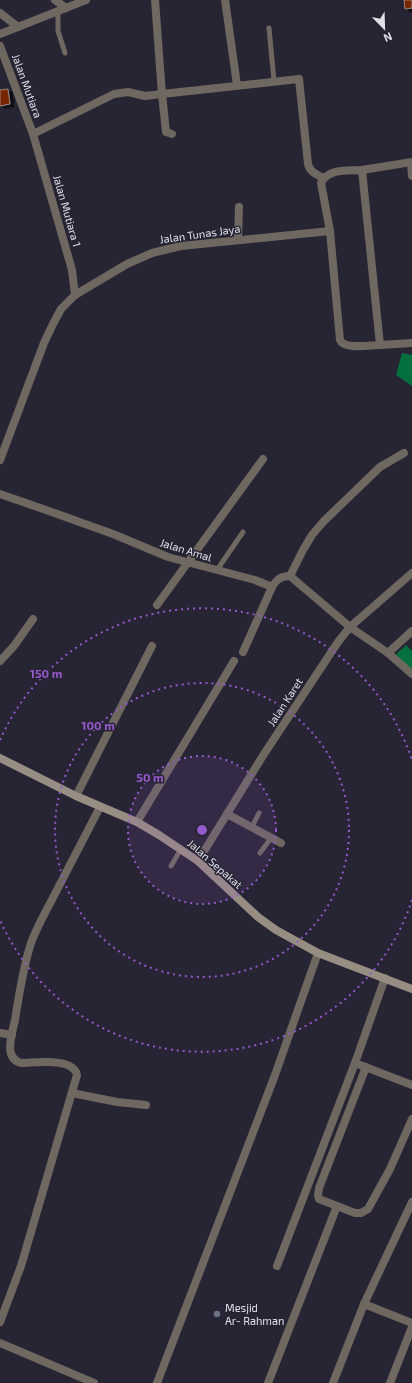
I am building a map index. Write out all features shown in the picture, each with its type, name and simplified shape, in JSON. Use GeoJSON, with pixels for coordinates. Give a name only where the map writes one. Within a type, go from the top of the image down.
{"type":"FeatureCollection","features":[{"type":"Feature","properties":{"kind":"main road","name":"Jalan Sepakat"},"geometry":{"type":"LineString","coordinates":[[0,758],[76,796],[137,822],[180,848],[198,861],[258,917],[276,930],[318,953],[412,989]]}},
{"type":"Feature","properties":{"kind":"street"},"geometry":{"type":"LineString","coordinates":[[55,0],[66,8]]}},
{"type":"Feature","properties":{"kind":"street"},"geometry":{"type":"LineString","coordinates":[[0,34],[86,0]]}},
{"type":"Feature","properties":{"kind":"street"},"geometry":{"type":"LineString","coordinates":[[155,0],[166,132],[172,134]]}},
{"type":"Feature","properties":{"kind":"street"},"geometry":{"type":"LineString","coordinates":[[225,0],[237,85]]}},
{"type":"Feature","properties":{"kind":"street"},"geometry":{"type":"LineString","coordinates":[[0,13],[18,27]]}},
{"type":"Feature","properties":{"kind":"street","name":"Jalan Mutiara"},"geometry":{"type":"LineString","coordinates":[[0,46],[33,134]]}},
{"type":"Feature","properties":{"kind":"street"},"geometry":{"type":"LineString","coordinates":[[33,134],[114,94],[128,92],[145,96],[299,79],[309,169],[313,173],[323,178]]}},
{"type":"Feature","properties":{"kind":"street","name":"Jalan Mutiara 1"},"geometry":{"type":"LineString","coordinates":[[33,134],[66,244],[72,270],[75,295]]}},
{"type":"Feature","properties":{"kind":"street"},"geometry":{"type":"LineString","coordinates":[[412,176],[411,163],[362,170],[332,172],[323,178],[321,183],[330,231],[340,342],[345,346],[412,343]]}},
{"type":"Feature","properties":{"kind":"street"},"geometry":{"type":"LineString","coordinates":[[362,170],[380,344]]}},
{"type":"Feature","properties":{"kind":"street"},"geometry":{"type":"LineString","coordinates":[[238,240],[239,208]]}},
{"type":"Feature","properties":{"kind":"street","name":"Jalan Tunas Jaya"},"geometry":{"type":"LineString","coordinates":[[0,460],[44,343],[61,309],[75,295],[127,264],[152,252],[180,246],[330,231]]}},
{"type":"Feature","properties":{"kind":"street"},"geometry":{"type":"LineString","coordinates":[[290,576],[312,535],[324,521],[380,466],[404,453]]}},
{"type":"Feature","properties":{"kind":"street"},"geometry":{"type":"LineString","coordinates":[[157,605],[263,459]]}},
{"type":"Feature","properties":{"kind":"street","name":"Jalan Amal"},"geometry":{"type":"LineString","coordinates":[[0,494],[113,534],[168,557],[255,580],[272,587]]}},
{"type":"Feature","properties":{"kind":"street","name":"Jalan Karet"},"geometry":{"type":"LineString","coordinates":[[198,861],[264,754],[338,642],[350,627],[412,573]]}},
{"type":"Feature","properties":{"kind":"street"},"geometry":{"type":"LineString","coordinates":[[243,652],[276,580],[290,576],[350,627],[388,653],[412,674]]}},
{"type":"Feature","properties":{"kind":"street"},"geometry":{"type":"LineString","coordinates":[[0,661],[14,646],[33,619]]}},
{"type":"Feature","properties":{"kind":"street"},"geometry":{"type":"LineString","coordinates":[[388,653],[412,631]]}},
{"type":"Feature","properties":{"kind":"street"},"geometry":{"type":"LineString","coordinates":[[76,796],[152,646]]}},
{"type":"Feature","properties":{"kind":"street"},"geometry":{"type":"LineString","coordinates":[[137,822],[234,662]]}},
{"type":"Feature","properties":{"kind":"street"},"geometry":{"type":"LineString","coordinates":[[0,1322],[21,1266],[77,1075],[75,1069],[69,1065],[57,1062],[21,1063],[16,1062],[11,1056],[12,1034],[24,967],[32,942],[100,807]]}},
{"type":"Feature","properties":{"kind":"street"},"geometry":{"type":"LineString","coordinates":[[227,814],[281,843]]}},
{"type":"Feature","properties":{"kind":"street"},"geometry":{"type":"LineString","coordinates":[[158,1383],[276,1076],[318,953]]}},
{"type":"Feature","properties":{"kind":"street"},"geometry":{"type":"LineString","coordinates":[[277,1266],[355,1063],[385,978]]}},
{"type":"Feature","properties":{"kind":"street"},"geometry":{"type":"LineString","coordinates":[[0,1033],[12,1034]]}},
{"type":"Feature","properties":{"kind":"street"},"geometry":{"type":"LineString","coordinates":[[355,1063],[412,1086]]}},
{"type":"Feature","properties":{"kind":"street"},"geometry":{"type":"LineString","coordinates":[[366,1068],[318,1192],[320,1200],[355,1213],[361,1213],[368,1209],[390,1169],[412,1119]]}},
{"type":"Feature","properties":{"kind":"street"},"geometry":{"type":"LineString","coordinates":[[72,1093],[117,1102],[146,1105]]}},
{"type":"Feature","properties":{"kind":"street"},"geometry":{"type":"LineString","coordinates":[[333,1383],[364,1304],[412,1202]]}},
{"type":"Feature","properties":{"kind":"street"},"geometry":{"type":"LineString","coordinates":[[268,1383],[337,1206]]}},
{"type":"Feature","properties":{"kind":"street"},"geometry":{"type":"LineString","coordinates":[[364,1304],[412,1323]]}},
{"type":"Feature","properties":{"kind":"street"},"geometry":{"type":"LineString","coordinates":[[390,1383],[412,1327]]}},
{"type":"Feature","properties":{"kind":"street"},"geometry":{"type":"LineString","coordinates":[[0,1343],[94,1383]]}},
{"type":"Feature","properties":{"kind":"lane"},"geometry":{"type":"LineString","coordinates":[[58,12],[58,31],[65,53]]}},
{"type":"Feature","properties":{"kind":"lane"},"geometry":{"type":"LineString","coordinates":[[268,28],[274,81]]}},
{"type":"Feature","properties":{"kind":"lane"},"geometry":{"type":"LineString","coordinates":[[216,570],[243,532]]}},
{"type":"Feature","properties":{"kind":"lane"},"geometry":{"type":"LineString","coordinates":[[252,827],[259,813]]}},
{"type":"Feature","properties":{"kind":"lane"},"geometry":{"type":"LineString","coordinates":[[260,853],[271,838]]}},
{"type":"Feature","properties":{"kind":"lane"},"geometry":{"type":"LineString","coordinates":[[171,866],[180,848]]}},
{"type":"Feature","properties":{"kind":"green space"},"geometry":{"type":"Polygon","coordinates":[[[402,353],[412,355],[412,386],[396,375],[402,353]]]}},
{"type":"Feature","properties":{"kind":"green space"},"geometry":{"type":"Polygon","coordinates":[[[406,645],[412,651],[412,670],[394,656],[406,645]]]}},
{"type":"Feature","properties":{"kind":"building"},"geometry":{"type":"Polygon","coordinates":[[[404,0],[412,0],[412,8],[405,9],[404,0]]]}},
{"type":"Feature","properties":{"kind":"building"},"geometry":{"type":"Polygon","coordinates":[[[8,89],[10,104],[0,106],[0,90],[8,89]]]}},
{"type":"Feature","properties":{"kind":"place","name":"Mesjid Ar- Rahman"},"geometry":{"type":"Point","coordinates":[217,1314]}}]}
